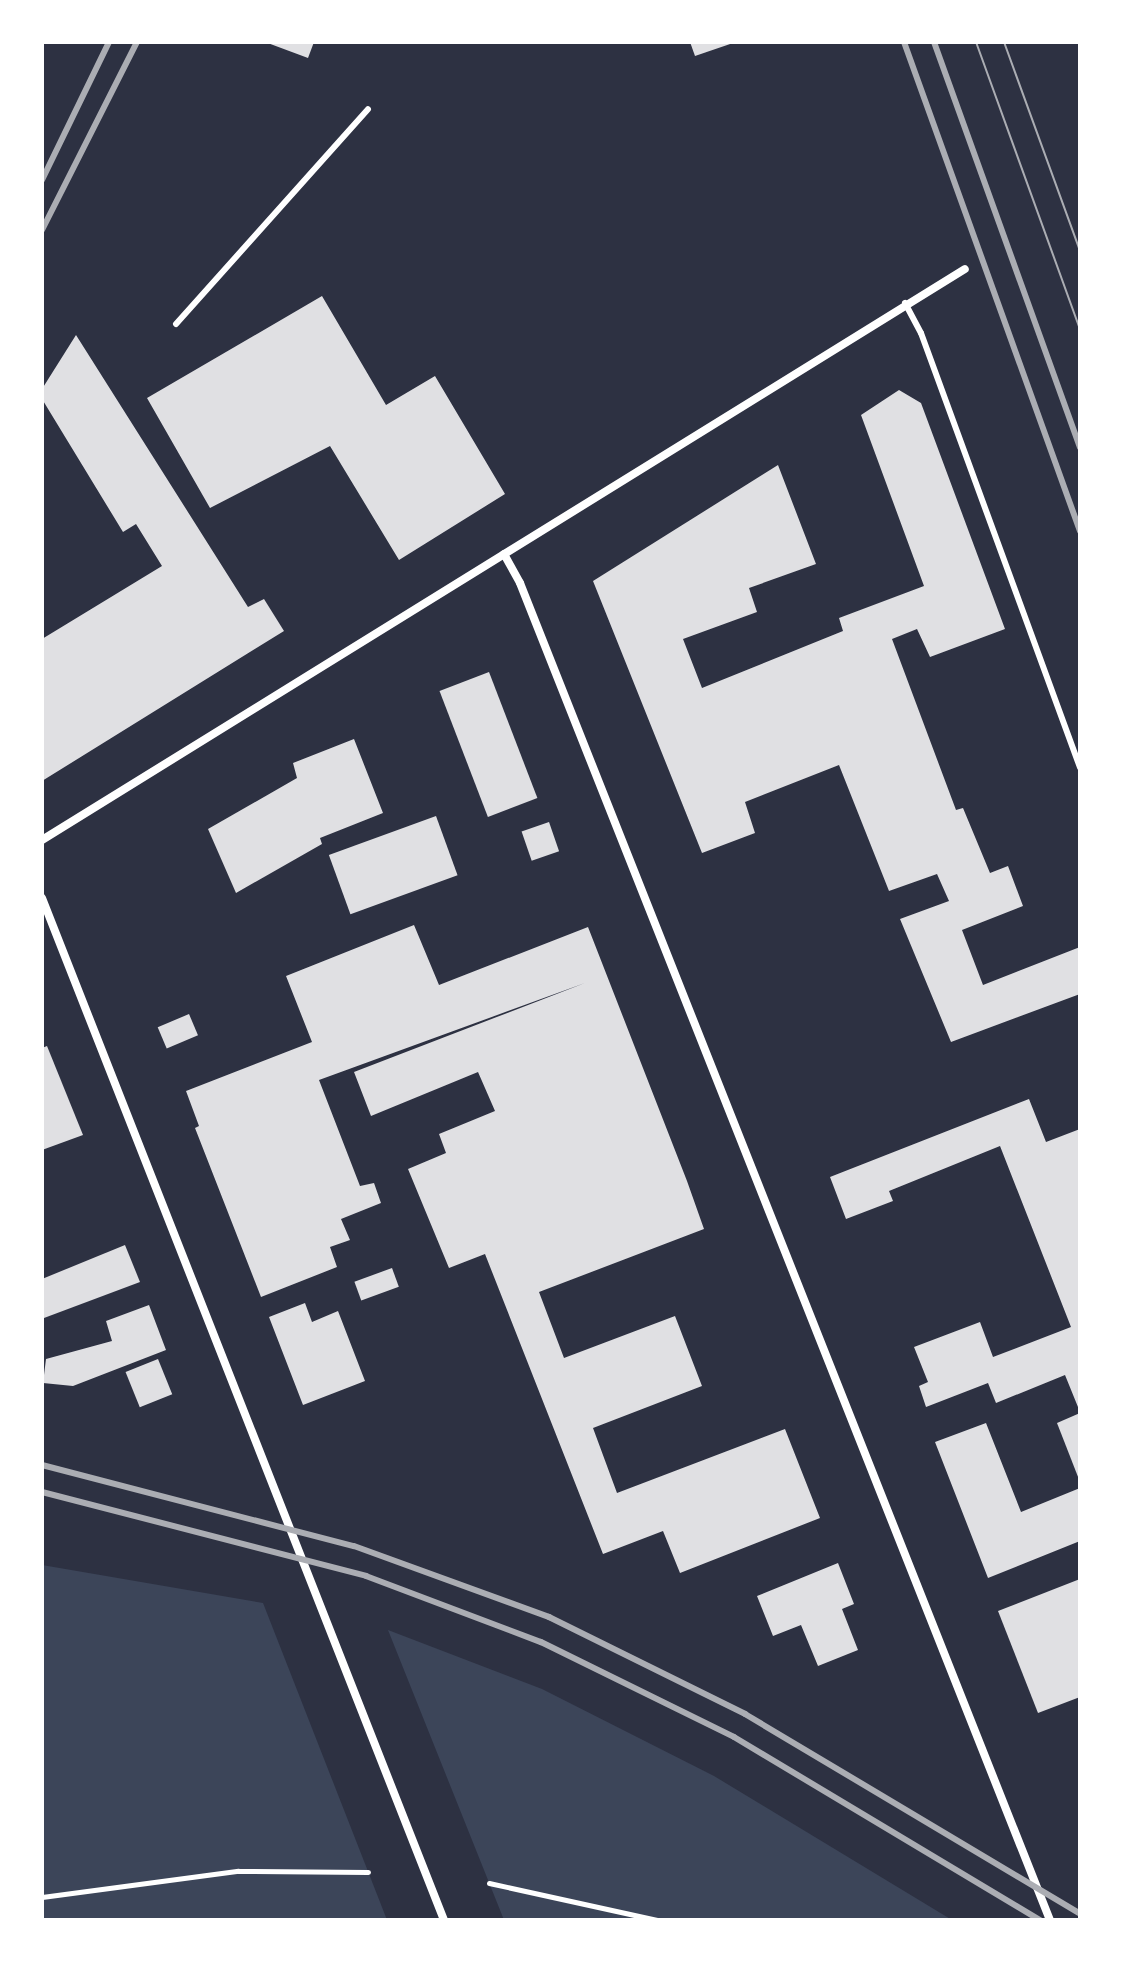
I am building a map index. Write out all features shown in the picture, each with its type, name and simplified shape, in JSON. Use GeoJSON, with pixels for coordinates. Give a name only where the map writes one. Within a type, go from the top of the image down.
{"type":"FeatureCollection","features":[{"type":"Feature","properties":{"kind":"street"},"geometry":{"type":"LineString","coordinates":[[42,840],[905,303],[965,269]]}},
{"type":"Feature","properties":{"kind":"street"},"geometry":{"type":"LineString","coordinates":[[504,554],[520,583],[1050,1920]]}},
{"type":"Feature","properties":{"kind":"street"},"geometry":{"type":"LineString","coordinates":[[42,898],[444,1920]]}},
{"type":"Feature","properties":{"kind":"lane"},"geometry":{"type":"LineString","coordinates":[[176,324],[368,109]]}},
{"type":"Feature","properties":{"kind":"lane"},"geometry":{"type":"LineString","coordinates":[[905,303],[921,333],[1080,768]]}},
{"type":"Feature","properties":{"kind":"path"},"geometry":{"type":"LineString","coordinates":[[42,1897],[238,1871],[368,1872]]}},
{"type":"Feature","properties":{"kind":"path"},"geometry":{"type":"LineString","coordinates":[[489,1883],[657,1920]]}},
{"type":"Feature","properties":{"kind":"shaded area"},"geometry":{"type":"Polygon","coordinates":[[[42,1565],[263,1603],[387,1920],[42,1920],[42,1565]]]}},
{"type":"Feature","properties":{"kind":"shaded area"},"geometry":{"type":"Polygon","coordinates":[[[388,1630],[542,1689],[714,1776],[952,1920],[504,1920],[388,1630]]]}},
{"type":"Feature","properties":{"kind":"building"},"geometry":{"type":"Polygon","coordinates":[[[265,42],[314,42],[308,58],[265,42]]]}},
{"type":"Feature","properties":{"kind":"building"},"geometry":{"type":"Polygon","coordinates":[[[690,42],[736,42],[695,56],[690,42]]]}},
{"type":"Feature","properties":{"kind":"building"},"geometry":{"type":"Polygon","coordinates":[[[322,296],[386,405],[435,376],[505,494],[399,560],[330,446],[210,508],[147,398],[322,296]]]}},
{"type":"Feature","properties":{"kind":"building"},"geometry":{"type":"Polygon","coordinates":[[[76,335],[248,607],[264,599],[284,631],[42,781],[42,639],[162,566],[136,524],[123,532],[42,399],[42,389],[76,335]]]}},
{"type":"Feature","properties":{"kind":"building"},"geometry":{"type":"Polygon","coordinates":[[[899,390],[921,403],[1005,629],[930,657],[917,629],[892,639],[956,810],[963,808],[990,873],[1008,866],[1023,906],[962,930],[983,985],[1080,947],[1080,994],[951,1042],[900,919],[949,901],[937,874],[889,891],[839,765],[745,802],[755,833],[702,853],[593,581],[778,465],[816,564],[749,588],[757,612],[683,639],[702,688],[843,631],[839,618],[924,586],[861,415],[899,390]]]}},
{"type":"Feature","properties":{"kind":"building"},"geometry":{"type":"Polygon","coordinates":[[[489,672],[537,798],[488,817],[440,691],[489,672]]]}},
{"type":"Feature","properties":{"kind":"building"},"geometry":{"type":"Polygon","coordinates":[[[354,739],[383,813],[320,838],[322,844],[236,893],[208,829],[297,778],[293,763],[354,739]]]}},
{"type":"Feature","properties":{"kind":"building"},"geometry":{"type":"Polygon","coordinates":[[[436,816],[458,875],[350,914],[329,855],[436,816]]]}},
{"type":"Feature","properties":{"kind":"building"},"geometry":{"type":"Polygon","coordinates":[[[549,822],[559,851],[532,861],[522,831],[549,822]]]}},
{"type":"Feature","properties":{"kind":"building"},"geometry":{"type":"Polygon","coordinates":[[[414,925],[439,985],[588,927],[687,1181],[704,1229],[539,1292],[564,1358],[675,1316],[702,1386],[593,1428],[617,1493],[785,1429],[820,1518],[680,1573],[663,1531],[603,1554],[485,1254],[449,1268],[408,1169],[446,1153],[439,1134],[495,1111],[478,1072],[371,1116],[354,1072],[585,983],[319,1080],[360,1186],[374,1183],[381,1203],[341,1219],[350,1240],[330,1247],[337,1267],[261,1297],[195,1128],[199,1126],[186,1091],[312,1042],[286,976],[414,925]]]}},
{"type":"Feature","properties":{"kind":"building"},"geometry":{"type":"Polygon","coordinates":[[[189,1014],[198,1035],[167,1048],[158,1027],[189,1014]]]}},
{"type":"Feature","properties":{"kind":"building"},"geometry":{"type":"Polygon","coordinates":[[[47,1046],[83,1135],[42,1150],[42,1048],[47,1046]]]}},
{"type":"Feature","properties":{"kind":"building"},"geometry":{"type":"Polygon","coordinates":[[[1029,1099],[1046,1142],[1080,1129],[1080,1412],[1065,1375],[996,1403],[988,1383],[926,1407],[919,1386],[928,1382],[914,1347],[980,1322],[993,1357],[1071,1327],[1000,1146],[889,1191],[893,1201],[846,1219],[830,1177],[1029,1099]]]}},
{"type":"Feature","properties":{"kind":"building"},"geometry":{"type":"Polygon","coordinates":[[[125,1245],[140,1282],[44,1318],[42,1279],[125,1245]]]}},
{"type":"Feature","properties":{"kind":"building"},"geometry":{"type":"Polygon","coordinates":[[[392,1268],[399,1287],[361,1300],[354,1282],[392,1268]]]}},
{"type":"Feature","properties":{"kind":"building"},"geometry":{"type":"Polygon","coordinates":[[[305,1303],[312,1322],[338,1311],[365,1381],[303,1405],[269,1317],[305,1303]]]}},
{"type":"Feature","properties":{"kind":"building"},"geometry":{"type":"Polygon","coordinates":[[[149,1305],[166,1350],[73,1386],[43,1383],[46,1359],[112,1341],[106,1321],[149,1305]]]}},
{"type":"Feature","properties":{"kind":"building"},"geometry":{"type":"Polygon","coordinates":[[[158,1359],[172,1394],[140,1407],[126,1372],[158,1359]]]}},
{"type":"Feature","properties":{"kind":"building"},"geometry":{"type":"Polygon","coordinates":[[[1080,1413],[1080,1482],[1057,1423],[1080,1413]]]}},
{"type":"Feature","properties":{"kind":"building"},"geometry":{"type":"Polygon","coordinates":[[[986,1423],[1021,1512],[1080,1488],[1080,1541],[988,1578],[935,1442],[986,1423]]]}},
{"type":"Feature","properties":{"kind":"building"},"geometry":{"type":"Polygon","coordinates":[[[838,1563],[854,1604],[842,1609],[858,1650],[818,1666],[801,1625],[773,1636],[757,1596],[838,1563]]]}},
{"type":"Feature","properties":{"kind":"building"},"geometry":{"type":"Polygon","coordinates":[[[1080,1579],[1080,1697],[1038,1713],[998,1611],[1080,1579]]]}},
{"type":"Feature","properties":{"kind":"tram line"},"geometry":{"type":"LineString","coordinates":[[976,42],[1080,330]]}},
{"type":"Feature","properties":{"kind":"tram line"},"geometry":{"type":"LineString","coordinates":[[1004,42],[1080,251]]}},
{"type":"Feature","properties":{"kind":"railway"},"geometry":{"type":"LineString","coordinates":[[42,180],[109,42]]}},
{"type":"Feature","properties":{"kind":"railway"},"geometry":{"type":"LineString","coordinates":[[42,230],[137,42]]}},
{"type":"Feature","properties":{"kind":"railway"},"geometry":{"type":"LineString","coordinates":[[904,42],[1080,531]]}},
{"type":"Feature","properties":{"kind":"railway"},"geometry":{"type":"LineString","coordinates":[[934,42],[1080,448]]}},
{"type":"Feature","properties":{"kind":"railway"},"geometry":{"type":"LineString","coordinates":[[42,1465],[354,1546],[549,1617],[745,1714],[1080,1914]]}},
{"type":"Feature","properties":{"kind":"railway"},"geometry":{"type":"LineString","coordinates":[[42,1492],[366,1576],[541,1642],[734,1737],[1040,1920]]}}]}
